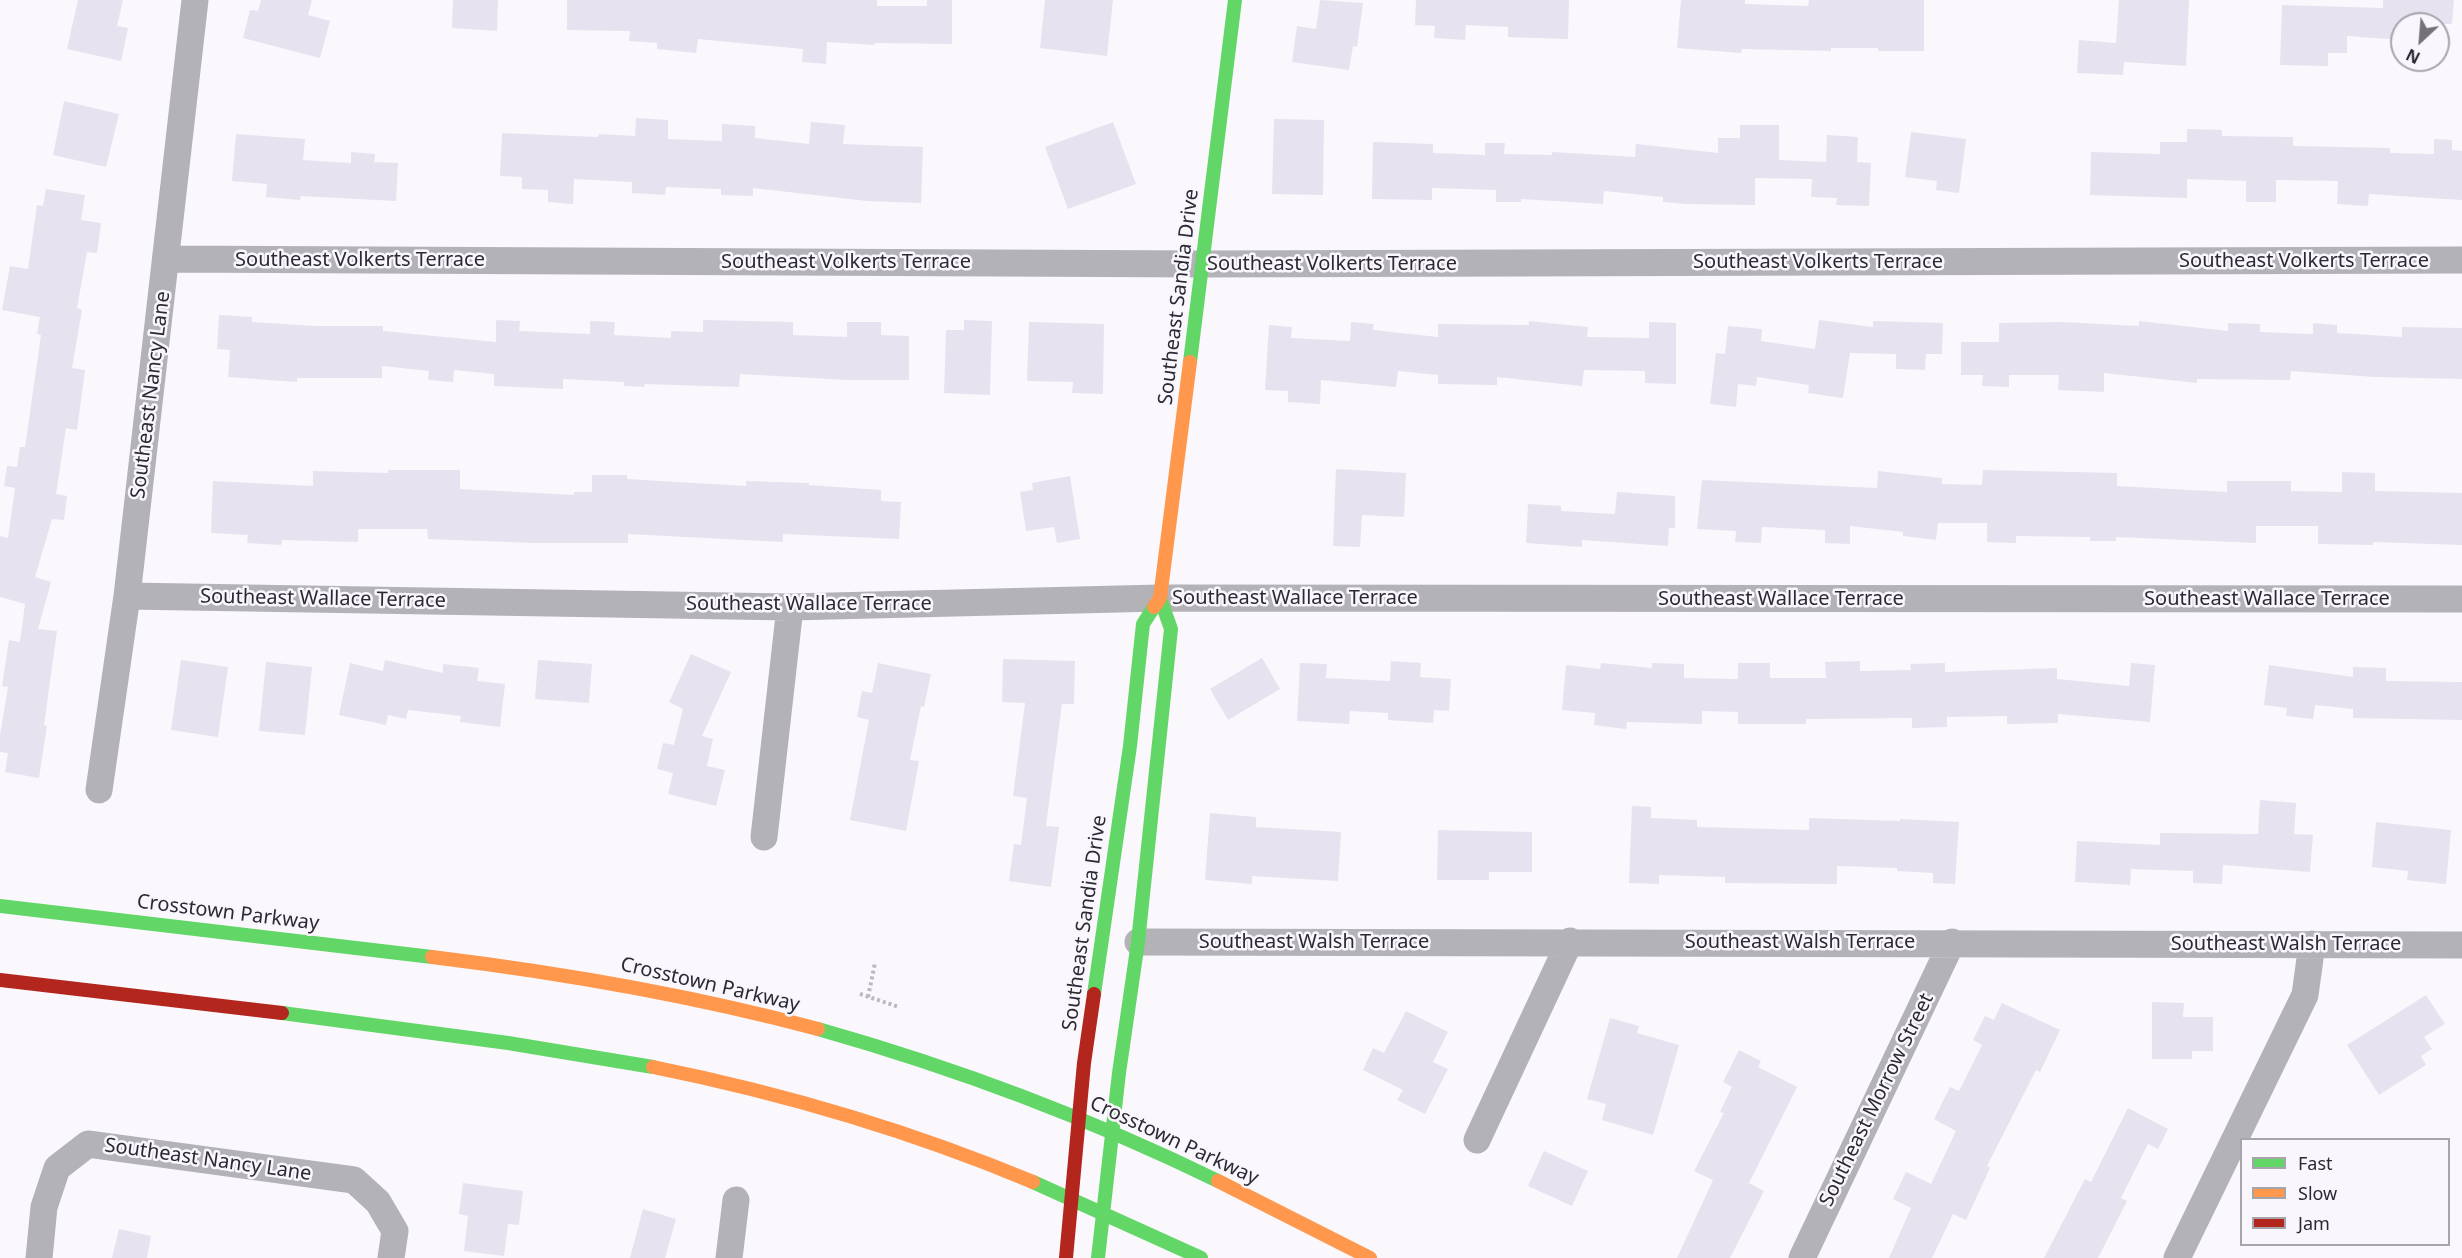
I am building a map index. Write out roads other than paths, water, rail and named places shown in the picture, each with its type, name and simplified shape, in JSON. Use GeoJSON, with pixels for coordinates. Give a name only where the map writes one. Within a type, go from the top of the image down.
{"type":"FeatureCollection","features":[{"type":"Feature","properties":{"kind":"main road","name":"Southeast Sandia Drive"},"geometry":{"type":"LineString","coordinates":[[1066,1258],[1078,1117],[1130,746],[1143,624],[1160,598],[1235,0]]}},
{"type":"Feature","properties":{"kind":"main road","name":"Southeast Sandia Drive"},"geometry":{"type":"LineString","coordinates":[[1098,1258],[1112,1132],[1138,942],[1171,629],[1160,598]]}},
{"type":"Feature","properties":{"kind":"main road","name":"Crosstown Parkway"},"geometry":{"type":"LineString","coordinates":[[0,906],[500,965],[716,1003],[863,1042],[1032,1099],[1112,1132],[1370,1258]]}},
{"type":"Feature","properties":{"kind":"main road"},"geometry":{"type":"LineString","coordinates":[[0,980],[513,1042],[656,1067],[725,1082],[857,1118],[962,1153],[1070,1196],[1201,1258]]}},
{"type":"Feature","properties":{"kind":"street","name":"Southeast Nancy Lane"},"geometry":{"type":"LineString","coordinates":[[99,790],[128,596],[195,0]]}},
{"type":"Feature","properties":{"kind":"street","name":"Southeast Volkerts Terrace"},"geometry":{"type":"LineString","coordinates":[[167,259],[1203,264],[2462,260]]}},
{"type":"Feature","properties":{"kind":"street","name":"Southeast Wallace Terrace"},"geometry":{"type":"LineString","coordinates":[[128,596],[790,607],[1160,598],[2462,599]]}},
{"type":"Feature","properties":{"kind":"street"},"geometry":{"type":"LineString","coordinates":[[764,837],[790,607]]}},
{"type":"Feature","properties":{"kind":"street"},"geometry":{"type":"LineString","coordinates":[[1477,1140],[1570,941]]}},
{"type":"Feature","properties":{"kind":"street","name":"Southeast Walsh Terrace"},"geometry":{"type":"LineString","coordinates":[[1138,942],[1570,941],[2462,945]]}},
{"type":"Feature","properties":{"kind":"street","name":"Southeast Morrow Street"},"geometry":{"type":"LineString","coordinates":[[1802,1258],[1952,942]]}},
{"type":"Feature","properties":{"kind":"street"},"geometry":{"type":"LineString","coordinates":[[2177,1258],[2305,995],[2312,944]]}},
{"type":"Feature","properties":{"kind":"street","name":"Southeast Nancy Lane"},"geometry":{"type":"LineString","coordinates":[[39,1258],[44,1207],[57,1168],[88,1144],[354,1180],[378,1202],[395,1231],[391,1258]]}},
{"type":"Feature","properties":{"kind":"street"},"geometry":{"type":"LineString","coordinates":[[729,1258],[736,1200]]}}]}
